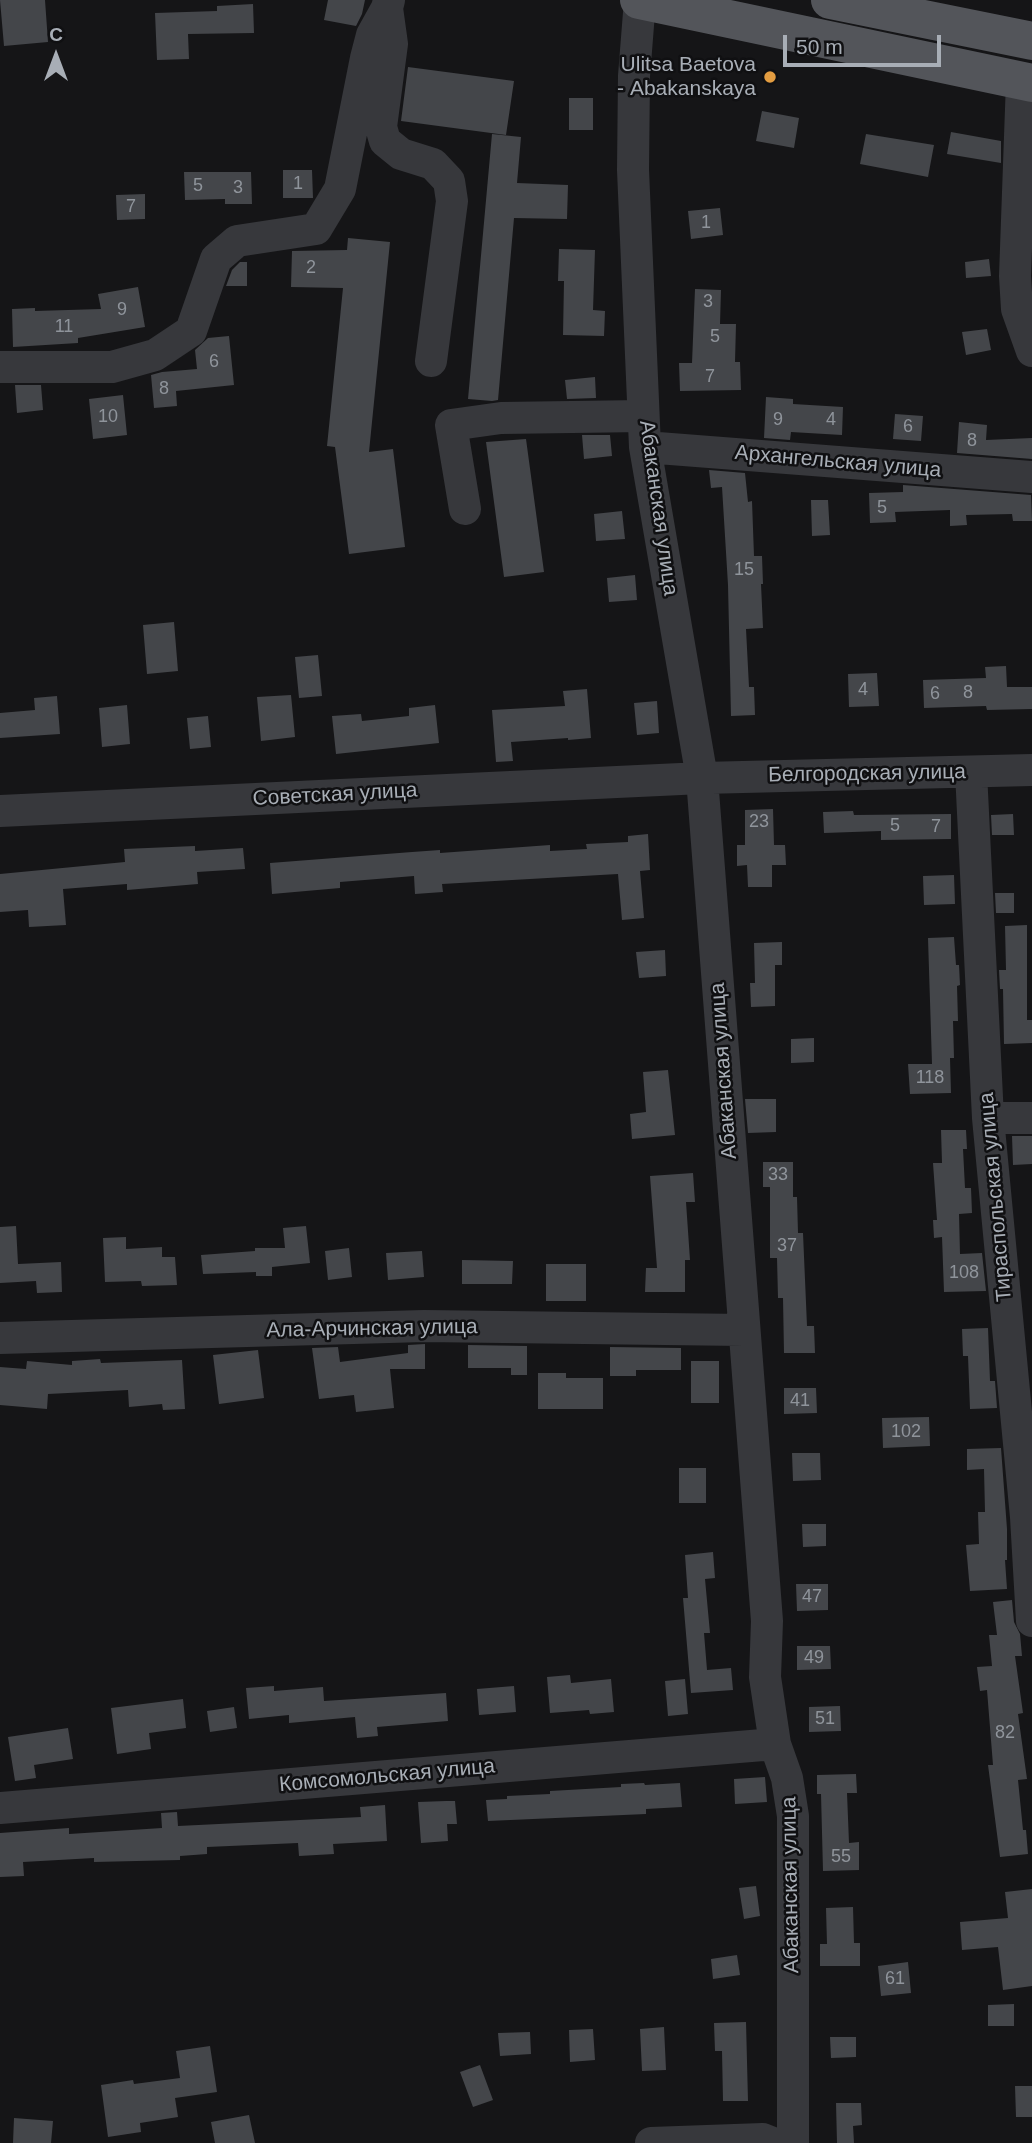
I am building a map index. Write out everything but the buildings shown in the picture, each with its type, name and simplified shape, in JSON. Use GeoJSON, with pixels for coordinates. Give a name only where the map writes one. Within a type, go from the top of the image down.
{"type":"FeatureCollection","features":[{"type":"Feature","properties":{"kind":"main road"},"geometry":{"type":"LineString","coordinates":[[640,0],[1027,82]]}},
{"type":"Feature","properties":{"kind":"main road"},"geometry":{"type":"LineString","coordinates":[[830,0],[871,4],[1032,41]]}},
{"type":"Feature","properties":{"kind":"street","name":"Абаканская улица"},"geometry":{"type":"LineString","coordinates":[[640,0],[634,76],[633,170],[644,432],[702,778],[767,1621],[765,1677],[775,1744],[787,1778],[793,1816],[793,2143]]}},
{"type":"Feature","properties":{"kind":"street"},"geometry":{"type":"LineString","coordinates":[[388,4],[392,44],[381,127],[385,141],[401,154],[433,164],[449,181],[452,201],[431,360]]}},
{"type":"Feature","properties":{"kind":"street"},"geometry":{"type":"LineString","coordinates":[[0,367],[112,367],[155,355],[191,331],[216,259],[237,241],[316,229],[340,189],[366,58],[372,35],[388,4]]}},
{"type":"Feature","properties":{"kind":"street"},"geometry":{"type":"LineString","coordinates":[[1027,82],[1015,276],[1017,309],[1032,351]]}},
{"type":"Feature","properties":{"kind":"street","name":"Архангельская улица"},"geometry":{"type":"LineString","coordinates":[[465,509],[451,425],[501,418],[1032,477]]}},
{"type":"Feature","properties":{"kind":"street","name":"Белгородская улица"},"geometry":{"type":"LineString","coordinates":[[670,779],[1032,770]]}},
{"type":"Feature","properties":{"kind":"street","name":"Тираспольская улица"},"geometry":{"type":"LineString","coordinates":[[971,772],[988,1118],[1029,1517],[1032,1621]]}},
{"type":"Feature","properties":{"kind":"street","name":"Советская улица"},"geometry":{"type":"LineString","coordinates":[[0,811],[670,779]]}},
{"type":"Feature","properties":{"kind":"street"},"geometry":{"type":"LineString","coordinates":[[988,1118],[1032,1118]]}},
{"type":"Feature","properties":{"kind":"street","name":"Ала-Арчинская улица"},"geometry":{"type":"LineString","coordinates":[[0,1338],[424,1326],[744,1330]]}},
{"type":"Feature","properties":{"kind":"street","name":"Комсомольская улица"},"geometry":{"type":"LineString","coordinates":[[0,1808],[775,1744]]}},
{"type":"Feature","properties":{"kind":"street"},"geometry":{"type":"LineString","coordinates":[[651,2143],[763,2139],[773,2143]]}},
{"type":"Feature","properties":{"kind":"place","name":"Ulitsa Baetova - Abakanskaya"},"geometry":{"type":"Point","coordinates":[770,77]}}]}
